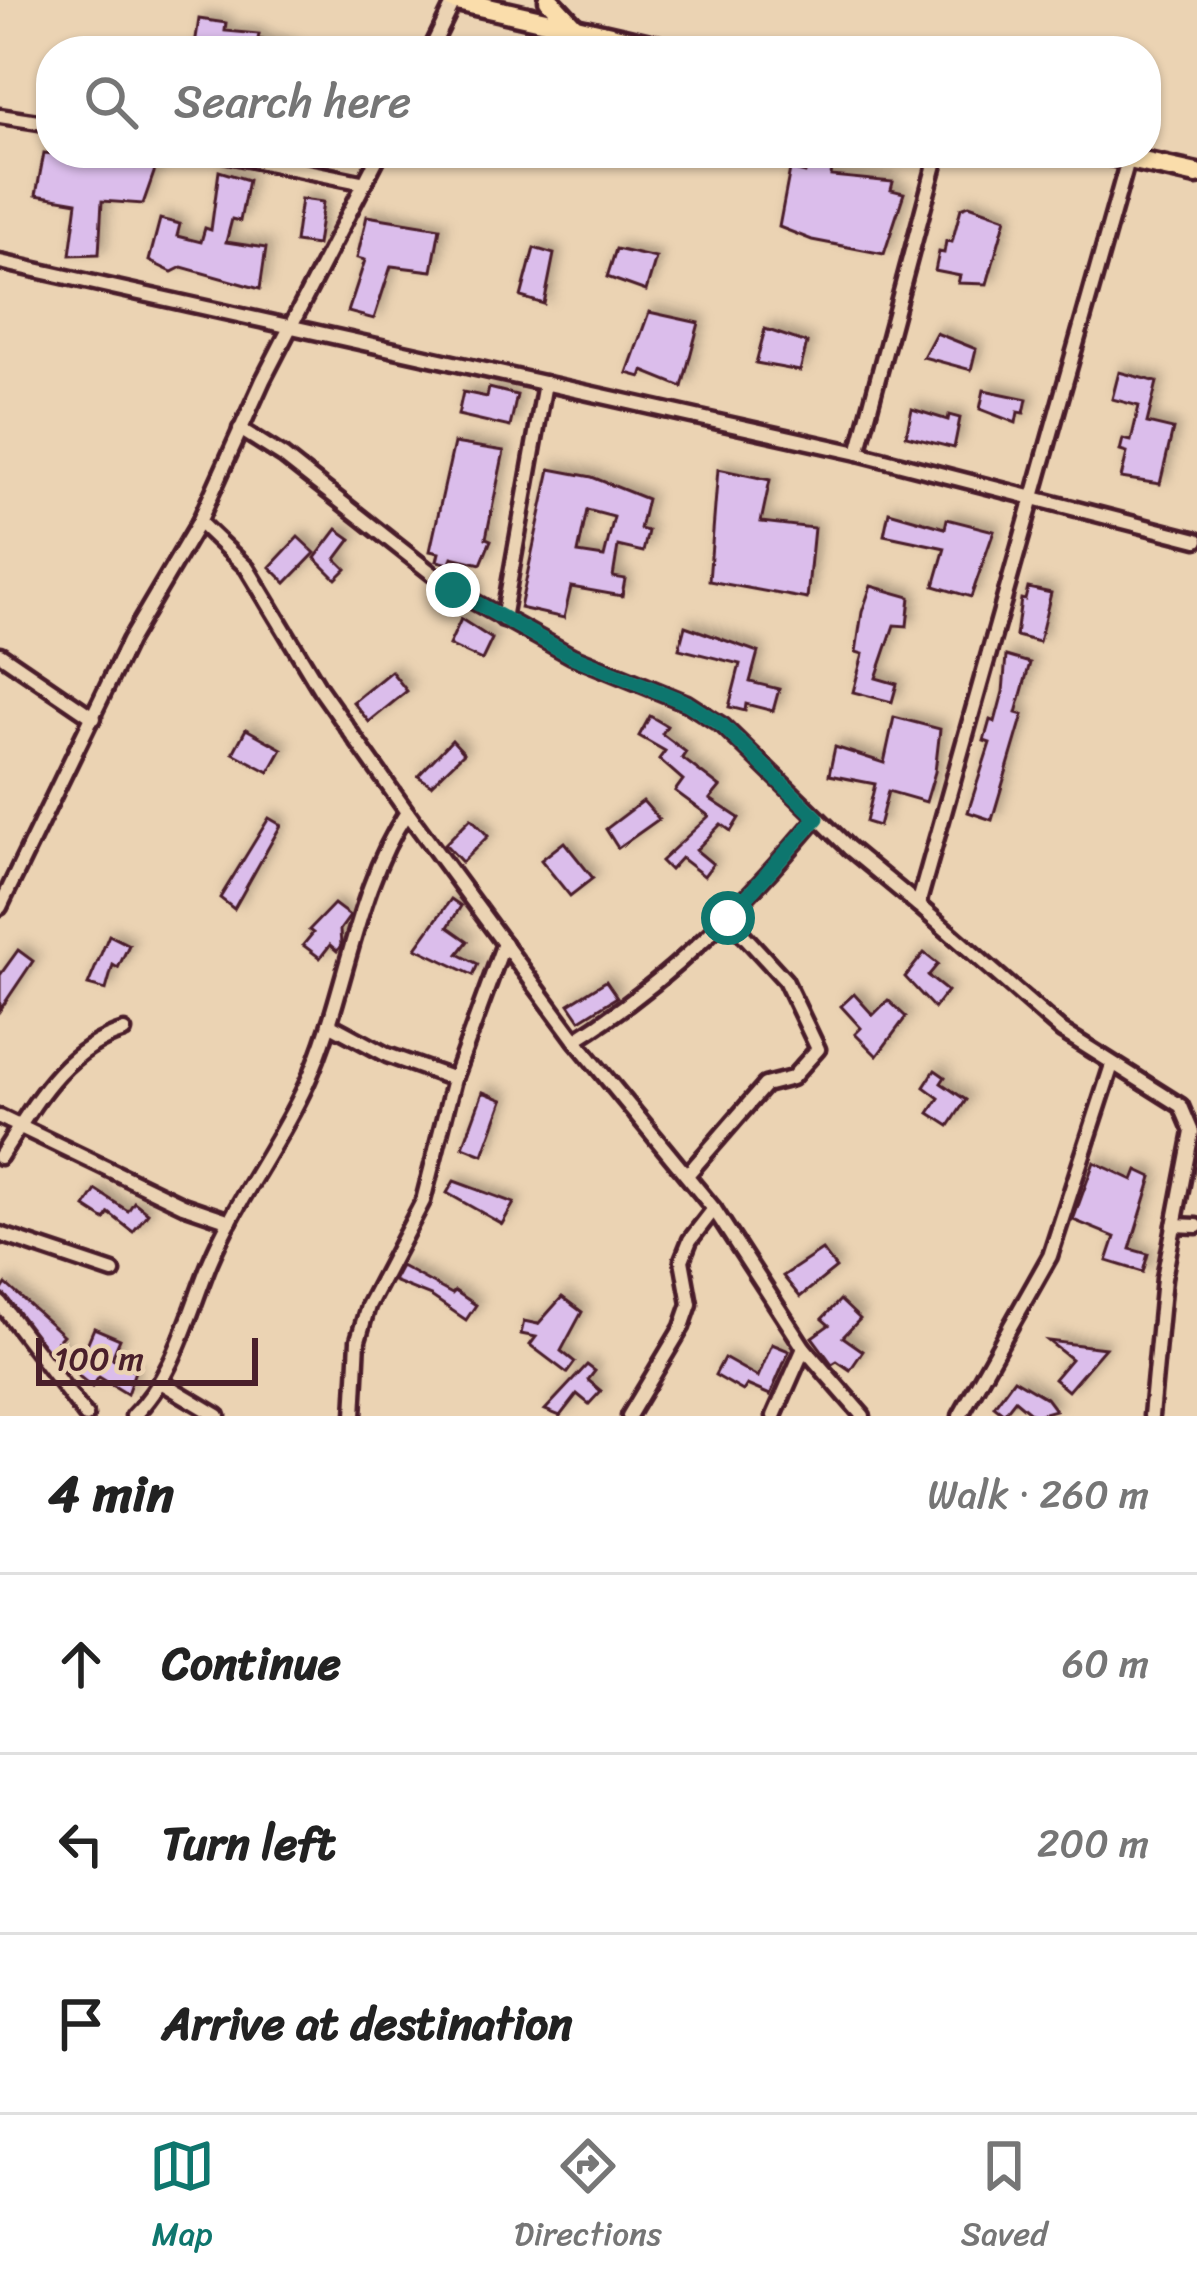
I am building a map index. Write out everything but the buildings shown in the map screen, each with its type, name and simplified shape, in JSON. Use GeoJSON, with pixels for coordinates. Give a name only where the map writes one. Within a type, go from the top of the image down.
{"type":"FeatureCollection","features":[{"type":"Feature","properties":{"kind":"main road"},"geometry":{"type":"LineString","coordinates":[[454,0],[528,8],[611,36]]}},
{"type":"Feature","properties":{"kind":"main road"},"geometry":{"type":"LineString","coordinates":[[549,0],[576,28]]}},
{"type":"Feature","properties":{"kind":"main road"},"geometry":{"type":"LineString","coordinates":[[1161,167],[1197,174]]}},
{"type":"Feature","properties":{"kind":"street"},"geometry":{"type":"LineString","coordinates":[[437,36],[454,0]]}},
{"type":"Feature","properties":{"kind":"street"},"geometry":{"type":"LineString","coordinates":[[0,116],[36,122]]}},
{"type":"Feature","properties":{"kind":"street"},"geometry":{"type":"LineString","coordinates":[[292,168],[365,183]]}},
{"type":"Feature","properties":{"kind":"street"},"geometry":{"type":"LineString","coordinates":[[0,907],[129,641],[199,522],[289,328],[372,168]]}},
{"type":"Feature","properties":{"kind":"street"},"geometry":{"type":"LineString","coordinates":[[858,453],[934,168]]}},
{"type":"Feature","properties":{"kind":"street"},"geometry":{"type":"LineString","coordinates":[[918,905],[1126,168]]}},
{"type":"Feature","properties":{"kind":"street"},"geometry":{"type":"LineString","coordinates":[[0,262],[858,453],[1197,540]]}},
{"type":"Feature","properties":{"kind":"street"},"geometry":{"type":"LineString","coordinates":[[503,619],[545,383]]}},
{"type":"Feature","properties":{"kind":"street"},"geometry":{"type":"LineString","coordinates":[[240,429],[284,456],[453,590],[572,656],[687,703],[723,726],[817,818],[1062,1031],[1181,1106],[1192,1132],[1174,1225],[1151,1416]]}},
{"type":"Feature","properties":{"kind":"street"},"geometry":{"type":"LineString","coordinates":[[199,522],[247,568],[320,689],[407,812],[574,1040],[714,1209],[804,1348],[863,1416]]}},
{"type":"Feature","properties":{"kind":"street"},"geometry":{"type":"LineString","coordinates":[[0,654],[94,718]]}},
{"type":"Feature","properties":{"kind":"street"},"geometry":{"type":"LineString","coordinates":[[133,1416],[161,1382],[230,1221],[305,1087],[351,964],[368,889],[407,812]]}},
{"type":"Feature","properties":{"kind":"street"},"geometry":{"type":"LineString","coordinates":[[574,1040],[623,1010],[728,918],[817,818]]}},
{"type":"Feature","properties":{"kind":"street"},"geometry":{"type":"LineString","coordinates":[[687,1175],[765,1085],[792,1078],[818,1049],[785,980],[728,918]]}},
{"type":"Feature","properties":{"kind":"street"},"geometry":{"type":"LineString","coordinates":[[353,1416],[358,1340],[368,1306],[424,1201],[454,1079],[504,943]]}},
{"type":"Feature","properties":{"kind":"street"},"geometry":{"type":"LineString","coordinates":[[329,1024],[388,1055],[454,1079]]}},
{"type":"Feature","properties":{"kind":"street"},"geometry":{"type":"LineString","coordinates":[[0,1157],[64,1066],[100,1038],[124,1031]]}},
{"type":"Feature","properties":{"kind":"street"},"geometry":{"type":"LineString","coordinates":[[959,1416],[1050,1256],[1112,1065]]}},
{"type":"Feature","properties":{"kind":"street"},"geometry":{"type":"LineString","coordinates":[[0,1117],[183,1205],[230,1221]]}},
{"type":"Feature","properties":{"kind":"street"},"geometry":{"type":"LineString","coordinates":[[628,1416],[682,1327],[690,1304],[682,1260],[690,1240],[714,1209]]}},
{"type":"Feature","properties":{"kind":"street"},"geometry":{"type":"LineString","coordinates":[[1174,1225],[1197,1226]]}},
{"type":"Feature","properties":{"kind":"street"},"geometry":{"type":"LineString","coordinates":[[0,1234],[113,1272]]}},
{"type":"Feature","properties":{"kind":"street"},"geometry":{"type":"LineString","coordinates":[[0,1304],[83,1415]]}},
{"type":"Feature","properties":{"kind":"street"},"geometry":{"type":"LineString","coordinates":[[774,1416],[804,1348]]}},
{"type":"Feature","properties":{"kind":"street"},"geometry":{"type":"LineString","coordinates":[[161,1382],[218,1416]]}},
{"type":"Feature","properties":{"kind":"route"},"geometry":{"type":"LineString","coordinates":[[453,590],[572,656],[687,703],[748,746],[817,818],[728,918]]}}]}
